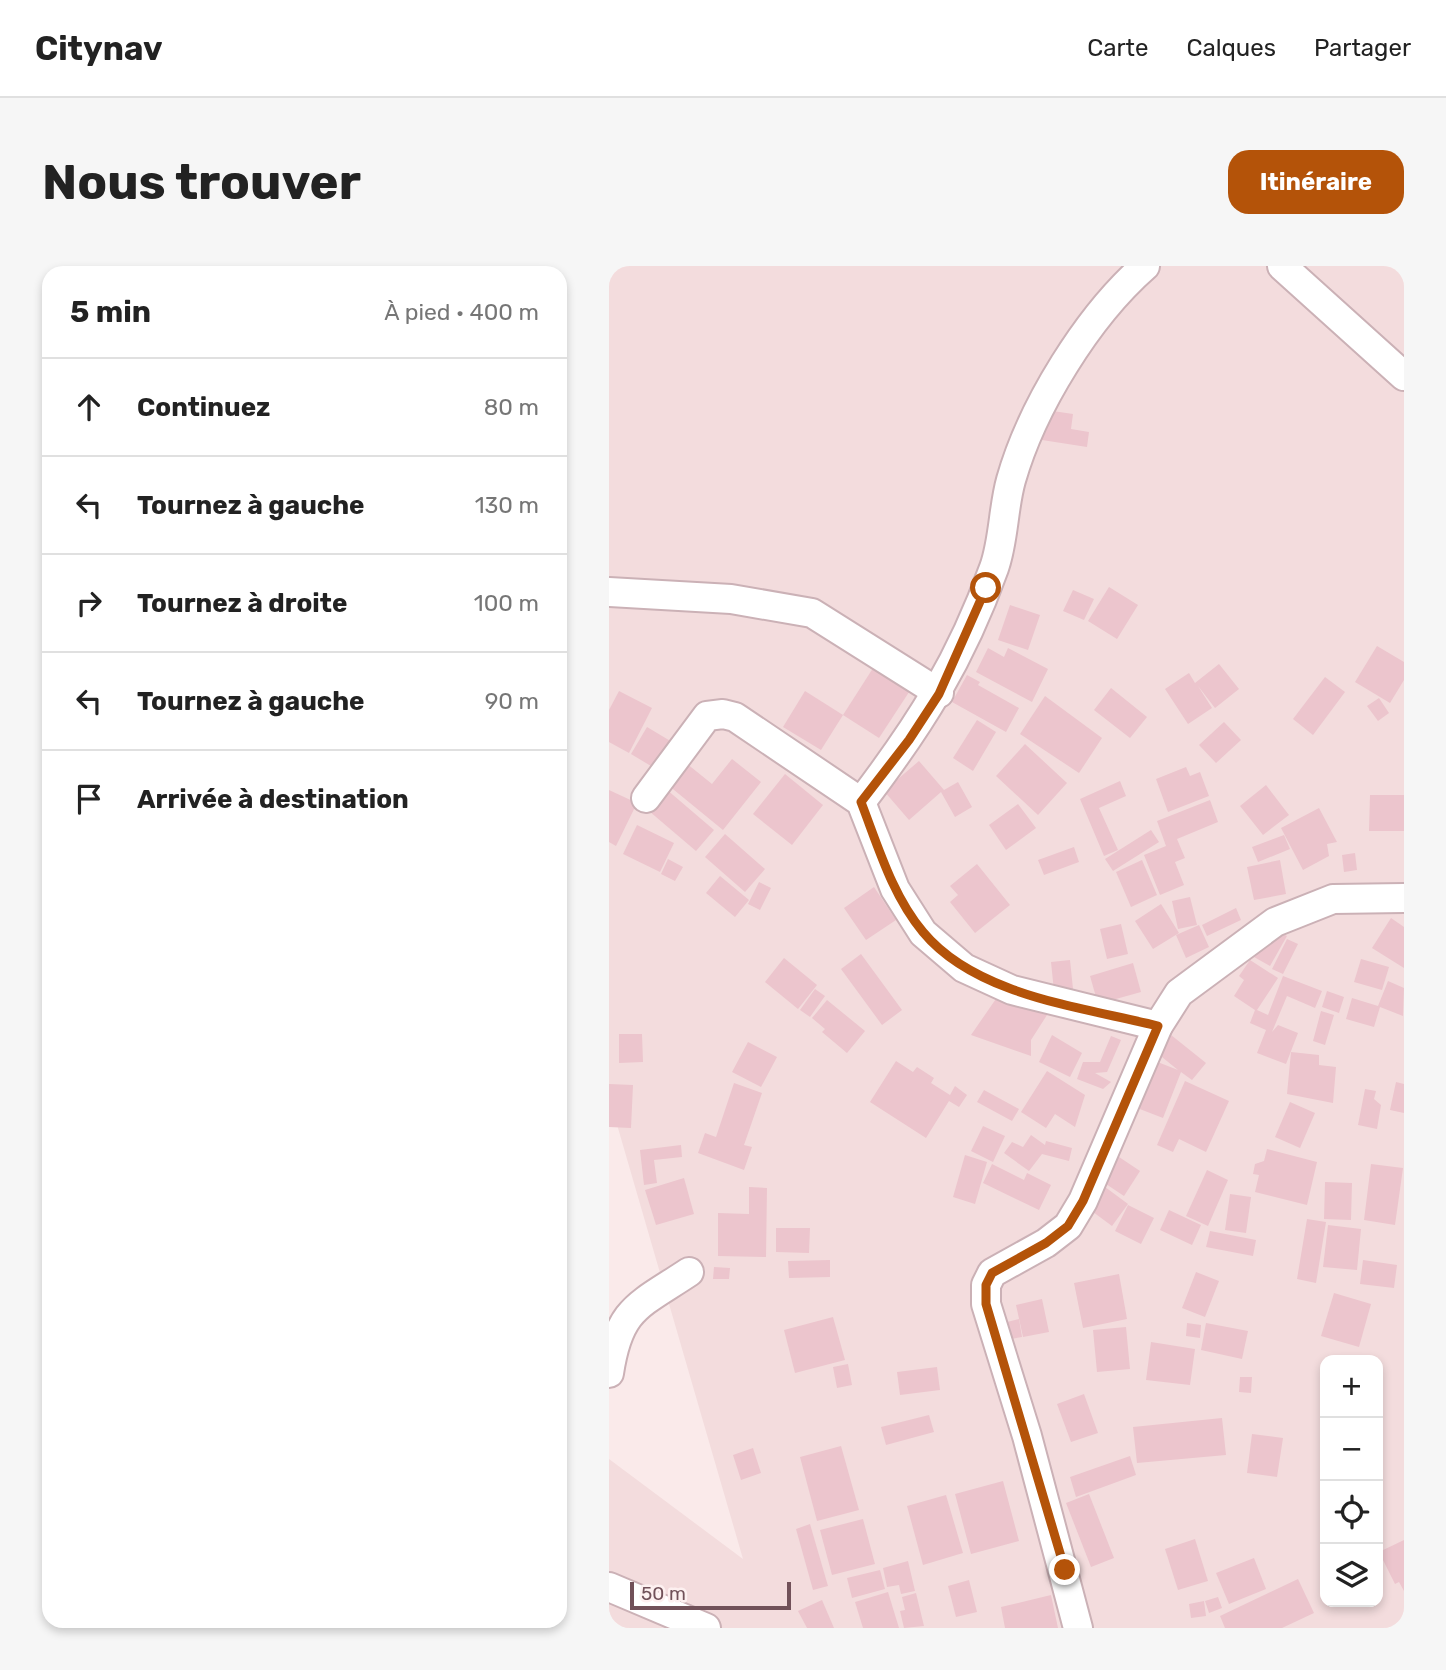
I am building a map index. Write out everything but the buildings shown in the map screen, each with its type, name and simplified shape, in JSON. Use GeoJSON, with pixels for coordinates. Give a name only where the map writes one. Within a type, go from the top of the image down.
{"type":"FeatureCollection","features":[{"type":"Feature","properties":{"kind":"street"},"geometry":{"type":"LineString","coordinates":[[861,802],[909,740],[939,694],[995,566],[1011,481],[1027,434],[1098,316],[1118,290],[1145,266]]}},
{"type":"Feature","properties":{"kind":"street"},"geometry":{"type":"LineString","coordinates":[[1282,266],[1404,376]]}},
{"type":"Feature","properties":{"kind":"street"},"geometry":{"type":"LineString","coordinates":[[609,592],[731,599],[812,613],[939,694]]}},
{"type":"Feature","properties":{"kind":"street"},"geometry":{"type":"LineString","coordinates":[[646,798],[706,716],[723,714],[735,717],[861,802],[895,889],[923,933],[964,968],[1012,990],[1158,1026]]}},
{"type":"Feature","properties":{"kind":"street"},"geometry":{"type":"LineString","coordinates":[[1078,1628],[1031,1449],[986,1304],[986,1285],[992,1273],[1046,1243],[1068,1226],[1083,1201],[1158,1026],[1179,993],[1275,922],[1333,899],[1404,898]]}},
{"type":"Feature","properties":{"kind":"street"},"geometry":{"type":"LineString","coordinates":[[609,1373],[614,1342],[623,1320],[643,1302],[689,1272]]}},
{"type":"Feature","properties":{"kind":"street"},"geometry":{"type":"LineString","coordinates":[[609,1587],[706,1628]]}},
{"type":"Feature","properties":{"kind":"shaded area"},"geometry":{"type":"Polygon","coordinates":[[[609,266],[1404,266],[1404,1628],[609,1628],[609,1459],[743,1559],[609,1097],[609,266]]]}},
{"type":"Feature","properties":{"kind":"route"},"geometry":{"type":"LineString","coordinates":[[986,588],[939,694],[909,740],[861,802],[895,889],[923,933],[964,968],[1012,990],[1158,1026],[1083,1201],[1068,1226],[1046,1243],[992,1273],[986,1285],[986,1304],[1065,1570]]}}]}
